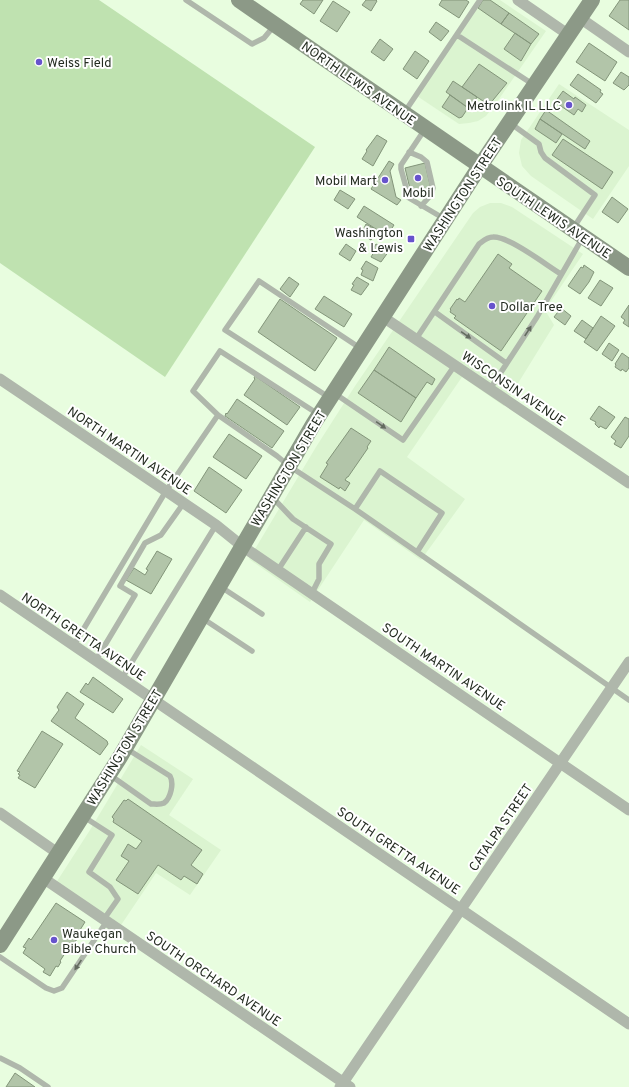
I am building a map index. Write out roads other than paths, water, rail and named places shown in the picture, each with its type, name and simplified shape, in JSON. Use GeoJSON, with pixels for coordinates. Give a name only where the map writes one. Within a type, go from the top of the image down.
{"type":"FeatureCollection","features":[{"type":"Feature","properties":{"kind":"main road","name":"NORTH LEWIS AVENUE"},"geometry":{"type":"LineString","coordinates":[[239,0],[480,166]]}},
{"type":"Feature","properties":{"kind":"main road","name":"WASHINGTON STREET"},"geometry":{"type":"LineString","coordinates":[[0,945],[125,748],[319,415],[480,166],[592,0]]}},
{"type":"Feature","properties":{"kind":"main road","name":"SOUTH LEWIS AVENUE"},"geometry":{"type":"LineString","coordinates":[[480,166],[629,268]]}},
{"type":"Feature","properties":{"kind":"street"},"geometry":{"type":"LineString","coordinates":[[518,0],[569,35]]}},
{"type":"Feature","properties":{"kind":"street"},"geometry":{"type":"LineString","coordinates":[[580,18],[629,52]]}},
{"type":"Feature","properties":{"kind":"street","name":"WISCONSIN AVENUE"},"geometry":{"type":"LineString","coordinates":[[383,317],[629,483]]}},
{"type":"Feature","properties":{"kind":"street","name":"NORTH MARTIN AVENUE"},"geometry":{"type":"LineString","coordinates":[[0,379],[216,525],[242,546]]}},
{"type":"Feature","properties":{"kind":"street","name":"SOUTH MARTIN AVENUE"},"geometry":{"type":"LineString","coordinates":[[242,546],[629,810]]}},
{"type":"Feature","properties":{"kind":"street","name":"NORTH GRETTA AVENUE"},"geometry":{"type":"LineString","coordinates":[[0,595],[153,700]]}},
{"type":"Feature","properties":{"kind":"street","name":"CATALPA STREET"},"geometry":{"type":"LineString","coordinates":[[345,1086],[461,910],[629,662]]}},
{"type":"Feature","properties":{"kind":"street","name":"SOUTH GRETTA AVENUE"},"geometry":{"type":"LineString","coordinates":[[153,700],[629,1024]]}},
{"type":"Feature","properties":{"kind":"street"},"geometry":{"type":"LineString","coordinates":[[0,813],[59,854]]}},
{"type":"Feature","properties":{"kind":"street","name":"SOUTH ORCHARD AVENUE"},"geometry":{"type":"LineString","coordinates":[[43,878],[345,1086]]}},
{"type":"Feature","properties":{"kind":"lane"},"geometry":{"type":"LineString","coordinates":[[186,0],[252,44],[264,38],[275,25]]}},
{"type":"Feature","properties":{"kind":"lane"},"geometry":{"type":"LineString","coordinates":[[404,114],[480,0]]}},
{"type":"Feature","properties":{"kind":"lane"},"geometry":{"type":"LineString","coordinates":[[457,35],[534,85]]}},
{"type":"Feature","properties":{"kind":"lane"},"geometry":{"type":"LineString","coordinates":[[490,388],[536,317],[561,274],[595,195],[545,158],[541,152],[539,144],[509,122]]}},
{"type":"Feature","properties":{"kind":"lane"},"geometry":{"type":"LineString","coordinates":[[426,129],[402,162],[401,169],[409,198],[445,220]]}},
{"type":"Feature","properties":{"kind":"lane"},"geometry":{"type":"LineString","coordinates":[[409,152],[421,156],[427,162],[433,188],[431,195],[421,206]]}},
{"type":"Feature","properties":{"kind":"lane"},"geometry":{"type":"LineString","coordinates":[[416,339],[479,244],[484,240],[493,237],[506,239],[561,274]]}},
{"type":"Feature","properties":{"kind":"lane"},"geometry":{"type":"LineString","coordinates":[[362,349],[259,281],[225,330],[403,440],[455,365]]}},
{"type":"Feature","properties":{"kind":"lane"},"geometry":{"type":"LineString","coordinates":[[435,312],[506,363]]}},
{"type":"Feature","properties":{"kind":"lane"},"geometry":{"type":"LineString","coordinates":[[319,415],[220,351],[193,391],[218,415],[289,466],[355,509],[629,700]]}},
{"type":"Feature","properties":{"kind":"lane"},"geometry":{"type":"LineString","coordinates":[[74,645],[166,491],[218,415]]}},
{"type":"Feature","properties":{"kind":"lane"},"geometry":{"type":"LineString","coordinates":[[355,509],[380,470],[442,513],[417,552]]}},
{"type":"Feature","properties":{"kind":"lane"},"geometry":{"type":"LineString","coordinates":[[271,496],[293,519],[332,544],[319,564],[319,579],[312,593]]}},
{"type":"Feature","properties":{"kind":"lane"},"geometry":{"type":"LineString","coordinates":[[96,660],[135,596],[120,586],[145,543],[161,535],[183,504]]}},
{"type":"Feature","properties":{"kind":"lane"},"geometry":{"type":"LineString","coordinates":[[122,678],[216,525]]}},
{"type":"Feature","properties":{"kind":"lane"},"geometry":{"type":"LineString","coordinates":[[278,570],[306,527]]}},
{"type":"Feature","properties":{"kind":"lane"},"geometry":{"type":"LineString","coordinates":[[220,585],[262,614]]}},
{"type":"Feature","properties":{"kind":"lane"},"geometry":{"type":"LineString","coordinates":[[201,618],[252,651]]}},
{"type":"Feature","properties":{"kind":"lane"},"geometry":{"type":"LineString","coordinates":[[109,774],[151,804],[157,805],[163,803],[168,797],[172,784],[170,776],[125,748]]}},
{"type":"Feature","properties":{"kind":"lane"},"geometry":{"type":"LineString","coordinates":[[0,957],[46,988],[54,990],[62,988],[118,899],[110,887],[89,872],[112,835],[83,816]]}},
{"type":"Feature","properties":{"kind":"lane"},"geometry":{"type":"LineString","coordinates":[[1,1060],[20,1068],[48,1087]]}},
{"type":"Feature","properties":{"kind":"place","name":"Weiss Field"},"geometry":{"type":"Point","coordinates":[39,62]}},
{"type":"Feature","properties":{"kind":"place","name":"Metrolink IL LLC"},"geometry":{"type":"Point","coordinates":[569,105]}},
{"type":"Feature","properties":{"kind":"place","name":"Mobil"},"geometry":{"type":"Point","coordinates":[418,178]}},
{"type":"Feature","properties":{"kind":"place","name":"Mobil Mart"},"geometry":{"type":"Point","coordinates":[385,180]}},
{"type":"Feature","properties":{"kind":"place","name":"Washington & Lewis"},"geometry":{"type":"Point","coordinates":[411,239]}},
{"type":"Feature","properties":{"kind":"place","name":"Dollar Tree"},"geometry":{"type":"Point","coordinates":[492,306]}},
{"type":"Feature","properties":{"kind":"place","name":"Waukegan Bible Church"},"geometry":{"type":"Point","coordinates":[54,940]}}]}
